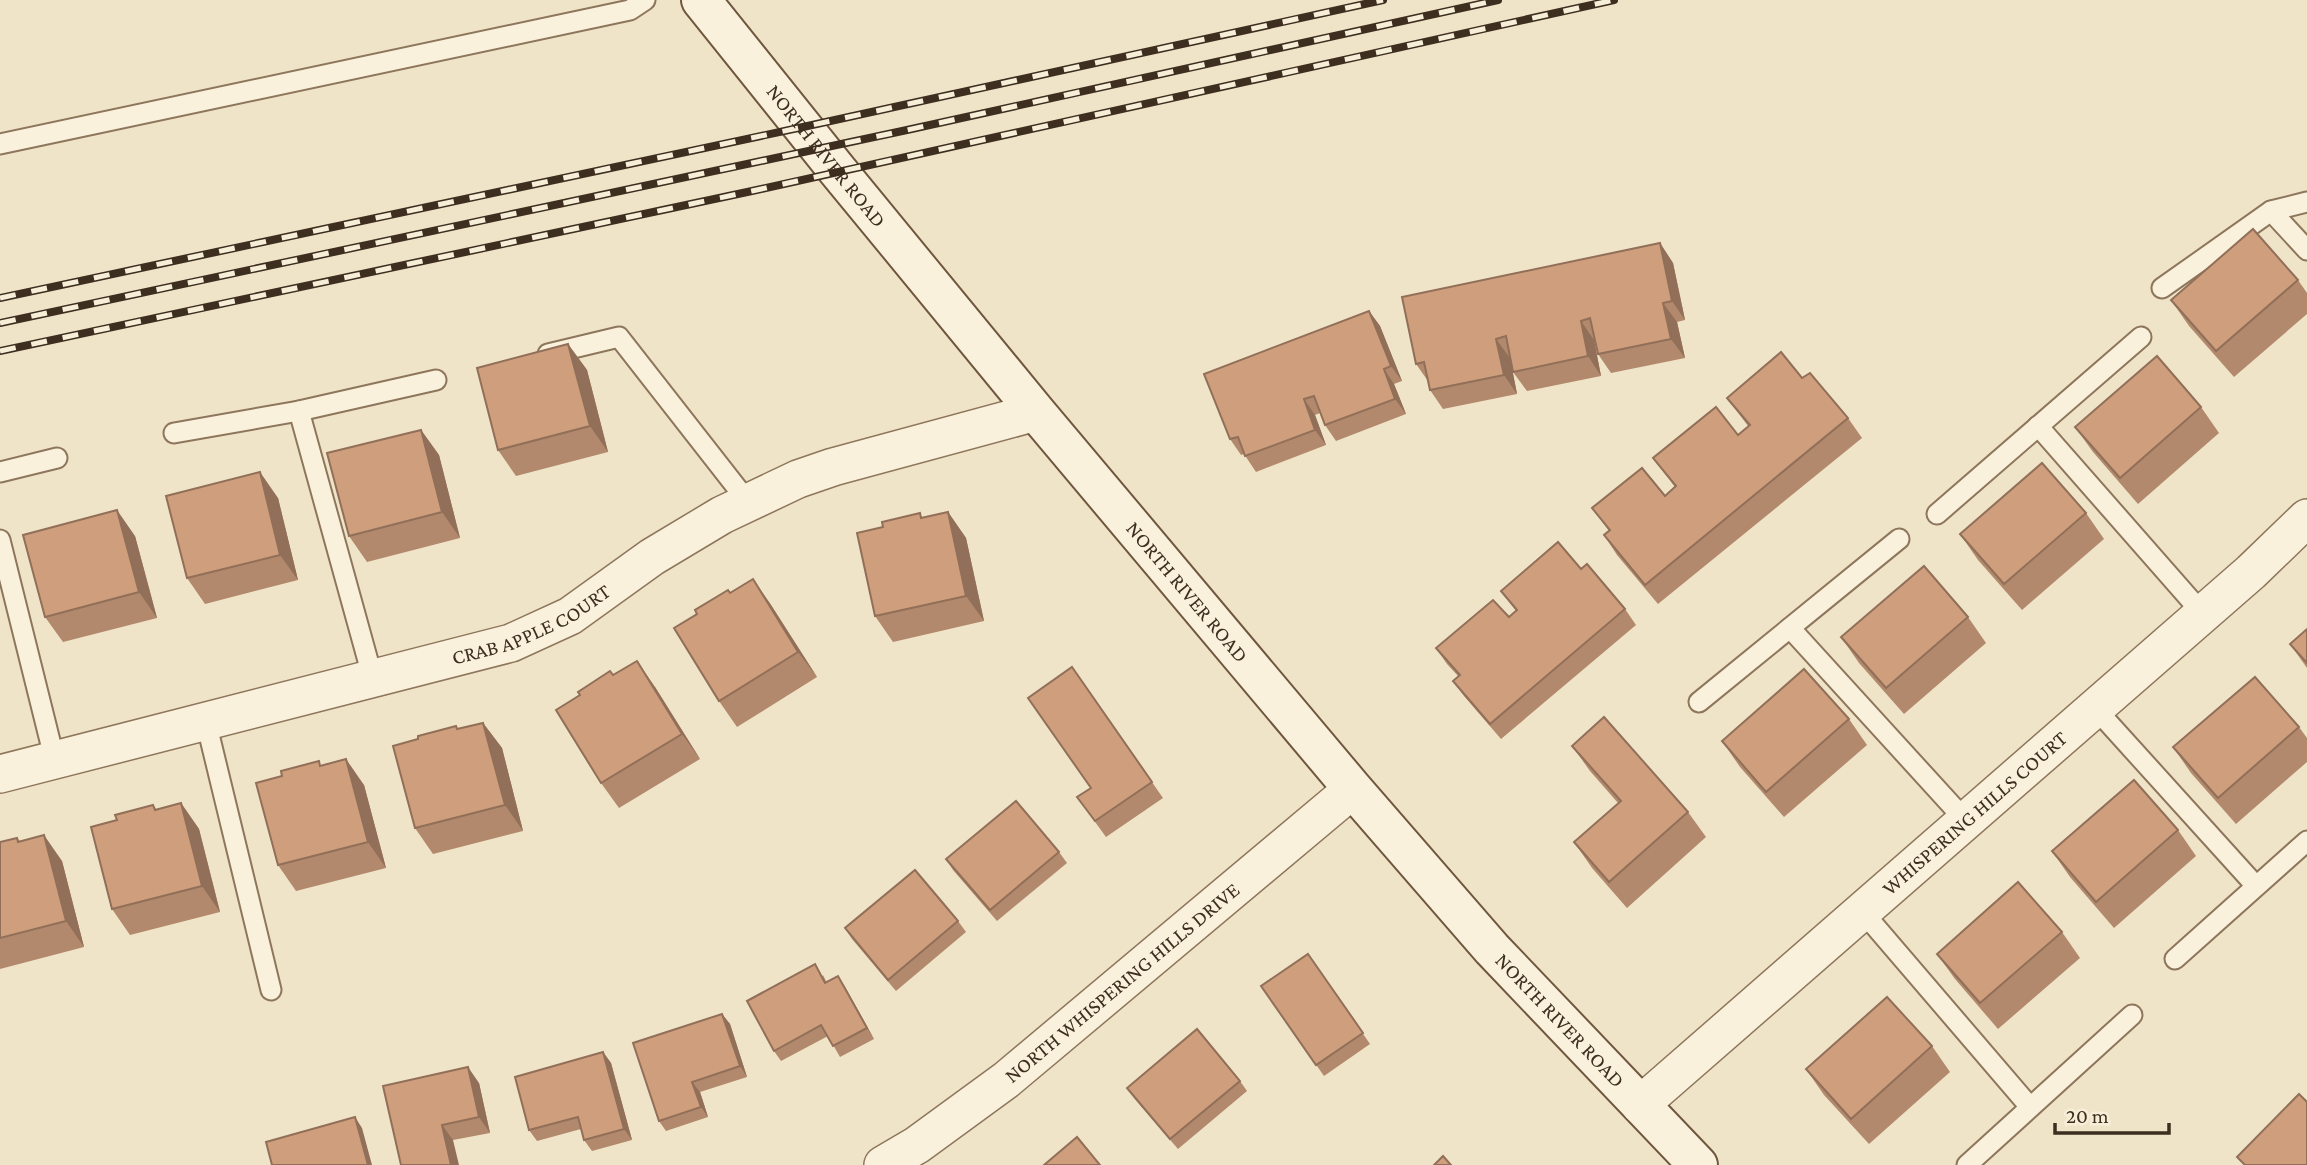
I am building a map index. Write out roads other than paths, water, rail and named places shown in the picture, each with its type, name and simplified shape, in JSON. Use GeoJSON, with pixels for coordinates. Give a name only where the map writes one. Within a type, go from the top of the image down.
{"type":"FeatureCollection","features":[{"type":"Feature","properties":{"kind":"street","name":"NORTH RIVER ROAD"},"geometry":{"type":"LineString","coordinates":[[701,0],[838,172],[1036,412],[1353,789],[1492,949],[1698,1165]]}},
{"type":"Feature","properties":{"kind":"street","name":"CRAB APPLE COURT"},"geometry":{"type":"LineString","coordinates":[[0,774],[511,643],[570,616],[652,557],[722,515],[798,479],[1036,412]]}},
{"type":"Feature","properties":{"kind":"street","name":"WHISPERING HILLS COURT"},"geometry":{"type":"LineString","coordinates":[[1640,1105],[2251,572],[2307,518]]}},
{"type":"Feature","properties":{"kind":"street","name":"NORTH WHISPERING HILLS DRIVE"},"geometry":{"type":"LineString","coordinates":[[883,1165],[917,1145],[1006,1080],[1353,789]]}},
{"type":"Feature","properties":{"kind":"lane"},"geometry":{"type":"LineString","coordinates":[[0,144],[630,10],[645,0]]}},
{"type":"Feature","properties":{"kind":"lane"},"geometry":{"type":"LineString","coordinates":[[2162,288],[2271,211],[2307,202]]}},
{"type":"Feature","properties":{"kind":"lane"},"geometry":{"type":"LineString","coordinates":[[2271,211],[2307,250]]}},
{"type":"Feature","properties":{"kind":"lane"},"geometry":{"type":"LineString","coordinates":[[531,358],[619,337],[748,502]]}},
{"type":"Feature","properties":{"kind":"lane"},"geometry":{"type":"LineString","coordinates":[[1937,514],[2141,337]]}},
{"type":"Feature","properties":{"kind":"lane"},"geometry":{"type":"LineString","coordinates":[[174,433],[299,411],[436,380]]}},
{"type":"Feature","properties":{"kind":"lane"},"geometry":{"type":"LineString","coordinates":[[299,411],[373,679]]}},
{"type":"Feature","properties":{"kind":"lane"},"geometry":{"type":"LineString","coordinates":[[2038,426],[2203,614]]}},
{"type":"Feature","properties":{"kind":"lane"},"geometry":{"type":"LineString","coordinates":[[0,472],[57,458]]}},
{"type":"Feature","properties":{"kind":"lane"},"geometry":{"type":"LineString","coordinates":[[1699,702],[1899,539]]}},
{"type":"Feature","properties":{"kind":"lane"},"geometry":{"type":"LineString","coordinates":[[0,540],[55,761]]}},
{"type":"Feature","properties":{"kind":"lane"},"geometry":{"type":"LineString","coordinates":[[1790,628],[1966,821]]}},
{"type":"Feature","properties":{"kind":"lane"},"geometry":{"type":"LineString","coordinates":[[2095,708],[2256,886]]}},
{"type":"Feature","properties":{"kind":"lane"},"geometry":{"type":"LineString","coordinates":[[206,722],[271,990]]}},
{"type":"Feature","properties":{"kind":"lane"},"geometry":{"type":"LineString","coordinates":[[2175,959],[2307,841]]}},
{"type":"Feature","properties":{"kind":"lane"},"geometry":{"type":"LineString","coordinates":[[1862,911],[2030,1107]]}},
{"type":"Feature","properties":{"kind":"lane"},"geometry":{"type":"LineString","coordinates":[[1966,1165],[2132,1015]]}},
{"type":"Feature","properties":{"kind":"railway"},"geometry":{"type":"LineString","coordinates":[[0,298],[1383,0]]}},
{"type":"Feature","properties":{"kind":"railway"},"geometry":{"type":"LineString","coordinates":[[0,323],[907,130],[1498,0]]}},
{"type":"Feature","properties":{"kind":"railway"},"geometry":{"type":"LineString","coordinates":[[0,351],[752,191],[1614,0]]}}]}
